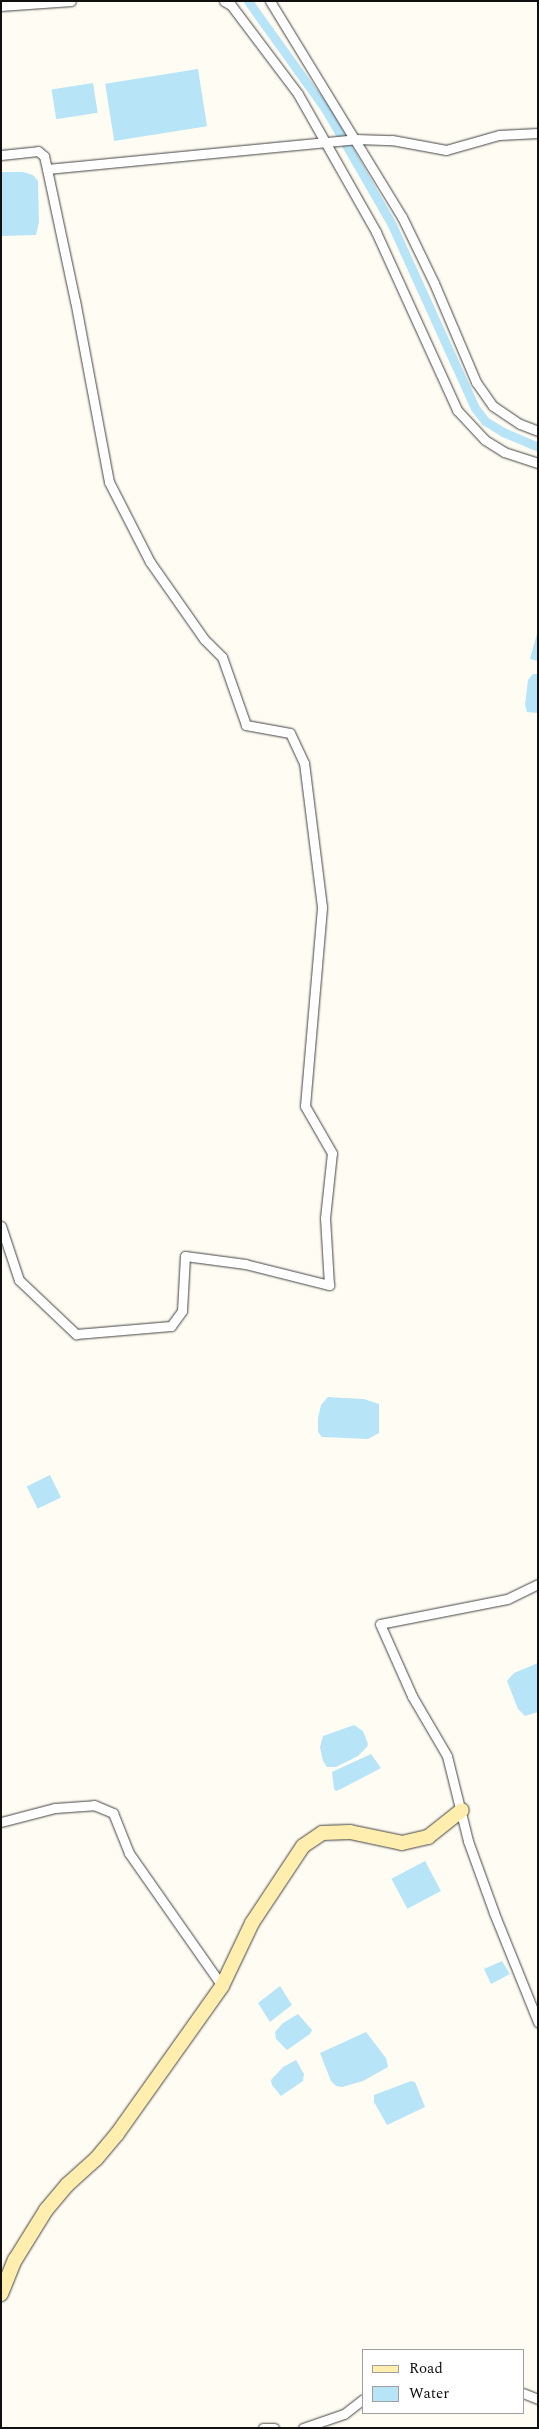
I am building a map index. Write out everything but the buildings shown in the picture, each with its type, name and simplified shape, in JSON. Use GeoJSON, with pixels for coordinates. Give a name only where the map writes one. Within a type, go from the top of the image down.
{"type":"FeatureCollection","features":[{"type":"Feature","properties":{"kind":"street"},"geometry":{"type":"LineString","coordinates":[[1,6],[71,1]]}},
{"type":"Feature","properties":{"kind":"street"},"geometry":{"type":"LineString","coordinates":[[224,1],[231,5],[298,94],[376,232],[458,410],[485,440],[504,452],[538,463]]}},
{"type":"Feature","properties":{"kind":"street"},"geometry":{"type":"LineString","coordinates":[[270,1],[402,217],[434,283],[476,382],[493,406],[520,424],[538,431]]}},
{"type":"Feature","properties":{"kind":"street"},"geometry":{"type":"LineString","coordinates":[[46,169],[356,139],[392,140],[446,150],[499,135],[538,133]]}},
{"type":"Feature","properties":{"kind":"street"},"geometry":{"type":"LineString","coordinates":[[1,155],[38,151],[44,156],[75,301],[109,482],[150,562],[204,639],[222,657],[246,725],[290,733],[304,763],[322,907],[305,1106],[332,1152],[325,1218],[329,1285],[245,1264],[185,1256],[182,1311],[170,1326],[76,1334],[19,1280],[1,1226]]}},
{"type":"Feature","properties":{"kind":"street"},"geometry":{"type":"LineString","coordinates":[[538,1584],[507,1599],[380,1624],[412,1696],[447,1756],[475,1859],[538,2022]]}},
{"type":"Feature","properties":{"kind":"street"},"geometry":{"type":"LineString","coordinates":[[1,1822],[55,1808],[94,1805],[113,1813],[129,1853],[222,1986]]}},
{"type":"Feature","properties":{"kind":"street"},"geometry":{"type":"LineString","coordinates":[[1,2294],[15,2260],[46,2210],[66,2185],[96,2159],[117,2134],[222,1986],[252,1923],[303,1846],[322,1833],[350,1832],[402,1843],[428,1837],[462,1810]]}},
{"type":"Feature","properties":{"kind":"street"},"geometry":{"type":"LineString","coordinates":[[524,2393],[538,2399]]}},
{"type":"Feature","properties":{"kind":"street"},"geometry":{"type":"LineString","coordinates":[[303,2428],[344,2414],[362,2400]]}},
{"type":"Feature","properties":{"kind":"street"},"geometry":{"type":"LineString","coordinates":[[263,2428],[274,2428]]}},
{"type":"Feature","properties":{"kind":"water"},"geometry":{"type":"Polygon","coordinates":[[[198,69],[207,126],[114,141],[105,84],[198,69]]]}},
{"type":"Feature","properties":{"kind":"water"},"geometry":{"type":"Polygon","coordinates":[[[93,83],[98,113],[56,119],[52,90],[93,83]]]}},
{"type":"Feature","properties":{"kind":"water"},"geometry":{"type":"Polygon","coordinates":[[[1,172],[23,172],[33,175],[38,181],[39,222],[36,235],[1,236],[1,172]]]}},
{"type":"Feature","properties":{"kind":"water"},"geometry":{"type":"Polygon","coordinates":[[[538,630],[538,661],[530,659],[538,630]]]}},
{"type":"Feature","properties":{"kind":"water"},"geometry":{"type":"Polygon","coordinates":[[[533,674],[538,674],[538,713],[527,712],[525,705],[528,680],[533,674]]]}},
{"type":"Feature","properties":{"kind":"water"},"geometry":{"type":"Polygon","coordinates":[[[328,1397],[364,1399],[379,1404],[379,1433],[368,1439],[322,1437],[318,1432],[318,1418],[321,1405],[328,1397]]]}},
{"type":"Feature","properties":{"kind":"water"},"geometry":{"type":"Polygon","coordinates":[[[50,1475],[61,1497],[38,1509],[27,1486],[50,1475]]]}},
{"type":"Feature","properties":{"kind":"water"},"geometry":{"type":"Polygon","coordinates":[[[538,1663],[538,1712],[525,1716],[518,1709],[507,1681],[514,1673],[538,1663]]]}},
{"type":"Feature","properties":{"kind":"water"},"geometry":{"type":"Polygon","coordinates":[[[354,1725],[363,1731],[368,1744],[367,1747],[358,1756],[336,1767],[327,1767],[323,1761],[320,1747],[323,1736],[354,1725]]]}},
{"type":"Feature","properties":{"kind":"water"},"geometry":{"type":"Polygon","coordinates":[[[371,1754],[381,1768],[341,1789],[336,1791],[334,1789],[332,1772],[371,1754]]]}},
{"type":"Feature","properties":{"kind":"water"},"geometry":{"type":"Polygon","coordinates":[[[425,1861],[441,1891],[407,1909],[391,1879],[425,1861]]]}},
{"type":"Feature","properties":{"kind":"water"},"geometry":{"type":"Polygon","coordinates":[[[502,1961],[510,1974],[491,1984],[484,1969],[502,1961]]]}},
{"type":"Feature","properties":{"kind":"water"},"geometry":{"type":"Polygon","coordinates":[[[280,1986],[292,2005],[270,2022],[258,2003],[280,1986]]]}},
{"type":"Feature","properties":{"kind":"water"},"geometry":{"type":"Polygon","coordinates":[[[298,2014],[312,2030],[310,2034],[287,2050],[276,2039],[275,2032],[283,2023],[298,2014]]]}},
{"type":"Feature","properties":{"kind":"water"},"geometry":{"type":"Polygon","coordinates":[[[366,2032],[386,2058],[388,2067],[363,2081],[342,2087],[336,2086],[331,2081],[320,2053],[366,2032]]]}},
{"type":"Feature","properties":{"kind":"water"},"geometry":{"type":"Polygon","coordinates":[[[296,2060],[304,2074],[303,2081],[281,2096],[272,2085],[271,2080],[283,2067],[296,2060]]]}},
{"type":"Feature","properties":{"kind":"water"},"geometry":{"type":"Polygon","coordinates":[[[411,2081],[415,2082],[425,2107],[387,2125],[374,2102],[374,2095],[411,2081]]]}},
{"type":"Feature","properties":{"kind":"waterway"},"geometry":{"type":"LineString","coordinates":[[248,1],[326,110],[392,225],[475,408],[485,421],[503,432],[538,447]]}}]}
